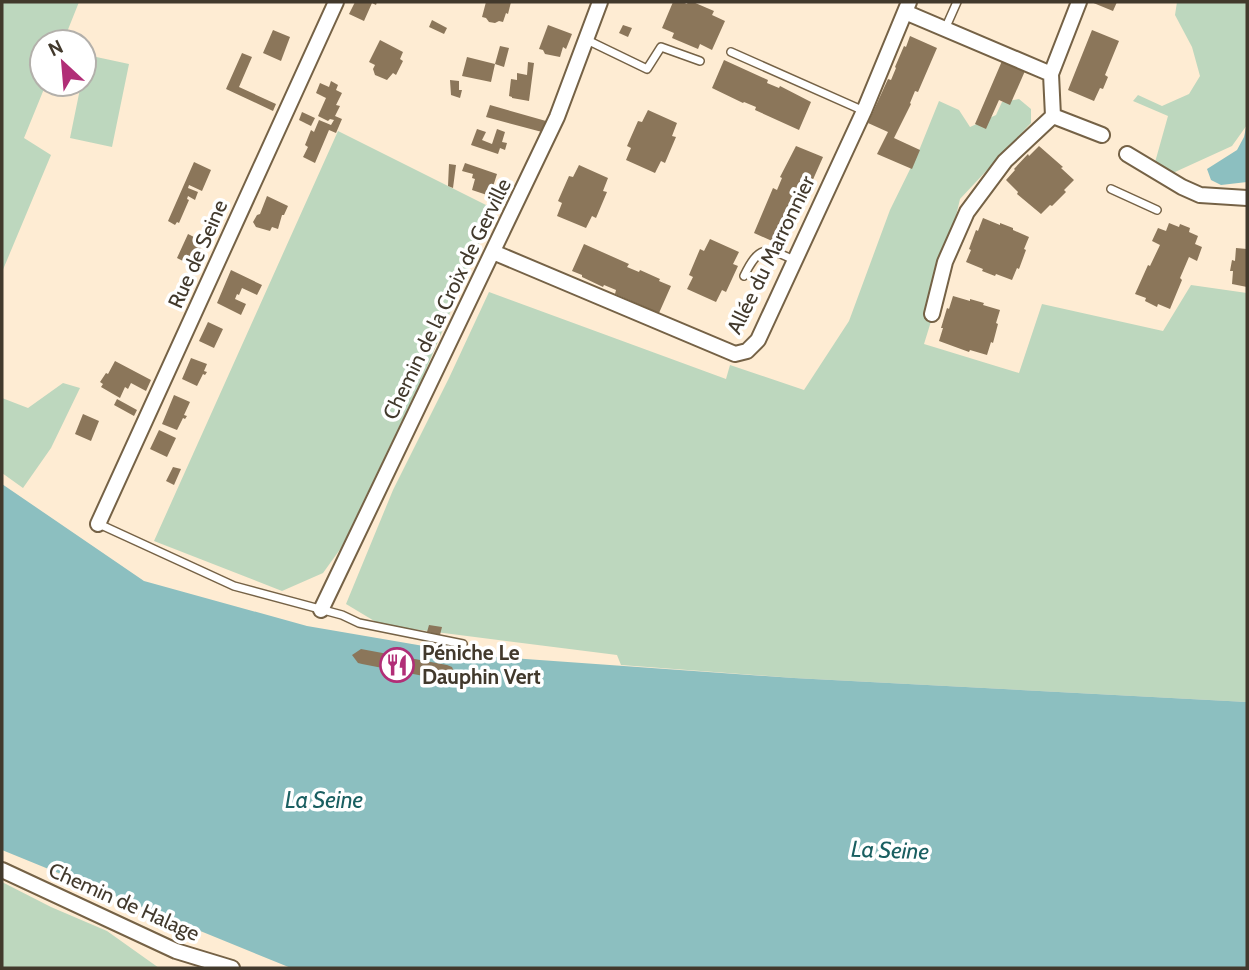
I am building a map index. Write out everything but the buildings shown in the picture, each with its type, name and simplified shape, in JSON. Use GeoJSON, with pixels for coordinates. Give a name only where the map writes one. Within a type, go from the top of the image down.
{"type":"FeatureCollection","features":[{"type":"Feature","properties":{"kind":"street","name":"Rue de Seine"},"geometry":{"type":"LineString","coordinates":[[98,524],[335,2]]}},
{"type":"Feature","properties":{"kind":"street","name":"Chemin de la Croix de Gerville"},"geometry":{"type":"LineString","coordinates":[[321,610],[557,117],[600,2]]}},
{"type":"Feature","properties":{"kind":"street"},"geometry":{"type":"LineString","coordinates":[[932,314],[945,262],[967,212],[1005,161],[1053,116],[1051,74],[1079,2]]}},
{"type":"Feature","properties":{"kind":"street"},"geometry":{"type":"LineString","coordinates":[[907,7],[945,29],[1051,74]]}},
{"type":"Feature","properties":{"kind":"street","name":"Allée du Marronnier"},"geometry":{"type":"LineString","coordinates":[[493,252],[735,354],[747,351],[758,340],[795,261],[864,111],[907,7]]}},
{"type":"Feature","properties":{"kind":"street"},"geometry":{"type":"LineString","coordinates":[[1053,116],[1102,135]]}},
{"type":"Feature","properties":{"kind":"street"},"geometry":{"type":"LineString","coordinates":[[1127,154],[1200,195],[1247,198]]}},
{"type":"Feature","properties":{"kind":"street","name":"Chemin de Halage"},"geometry":{"type":"LineString","coordinates":[[2,870],[176,951],[232,968]]}},
{"type":"Feature","properties":{"kind":"lane"},"geometry":{"type":"LineString","coordinates":[[945,29],[957,2]]}},
{"type":"Feature","properties":{"kind":"lane"},"geometry":{"type":"LineString","coordinates":[[586,40],[648,69],[661,47],[700,61]]}},
{"type":"Feature","properties":{"kind":"lane"},"geometry":{"type":"LineString","coordinates":[[731,52],[864,111]]}},
{"type":"Feature","properties":{"kind":"lane"},"geometry":{"type":"LineString","coordinates":[[1111,189],[1157,210]]}},
{"type":"Feature","properties":{"kind":"lane"},"geometry":{"type":"LineString","coordinates":[[744,276],[752,259],[761,253],[771,251],[795,261]]}},
{"type":"Feature","properties":{"kind":"lane"},"geometry":{"type":"LineString","coordinates":[[98,524],[234,586],[342,615],[359,623],[463,644]]}},
{"type":"Feature","properties":{"kind":"green space"},"geometry":{"type":"Polygon","coordinates":[[[2,2],[79,2],[69,28],[28,28],[28,98],[40,98],[24,138],[51,155],[2,272],[2,2]]]}},
{"type":"Feature","properties":{"kind":"green space"},"geometry":{"type":"Polygon","coordinates":[[[1177,2],[1247,2],[1247,125],[1232,146],[1175,172],[1152,173],[1168,116],[1133,101],[1138,95],[1162,106],[1189,94],[1200,76],[1192,47],[1175,15],[1177,2]]]}},
{"type":"Feature","properties":{"kind":"green space"},"geometry":{"type":"Polygon","coordinates":[[[98,57],[129,64],[112,147],[70,138],[78,98],[98,98],[98,57]]]}},
{"type":"Feature","properties":{"kind":"green space"},"geometry":{"type":"Polygon","coordinates":[[[1019,99],[1031,109],[1031,123],[960,199],[950,260],[924,344],[1019,373],[1042,304],[1163,331],[1191,285],[1247,293],[1247,702],[794,678],[621,665],[617,655],[381,625],[346,604],[393,490],[489,292],[726,379],[730,365],[804,390],[849,321],[890,210],[918,153],[939,101],[959,110],[970,127],[996,115],[1002,102],[1019,99]]]}},
{"type":"Feature","properties":{"kind":"green space"},"geometry":{"type":"Polygon","coordinates":[[[338,131],[494,209],[422,379],[341,548],[323,573],[282,591],[154,541],[338,131]]]}},
{"type":"Feature","properties":{"kind":"green space"},"geometry":{"type":"Polygon","coordinates":[[[63,383],[80,388],[51,448],[23,488],[2,473],[2,398],[28,408],[63,383]]]}},
{"type":"Feature","properties":{"kind":"green space"},"geometry":{"type":"Polygon","coordinates":[[[2,882],[107,931],[159,968],[2,968],[2,882]]]}},
{"type":"Feature","properties":{"kind":"water"},"geometry":{"type":"Polygon","coordinates":[[[1247,123],[1247,182],[1221,185],[1211,180],[1207,169],[1237,150],[1247,123]]]}},
{"type":"Feature","properties":{"kind":"water","name":"La Seine"},"geometry":{"type":"Polygon","coordinates":[[[2,484],[144,581],[307,626],[482,656],[794,678],[1247,702],[1247,968],[291,968],[2,850],[2,484]]]}},
{"type":"Feature","properties":{"kind":"place","name":"Péniche Le Dauphin Vert"},"geometry":{"type":"Point","coordinates":[397,665]}}]}
